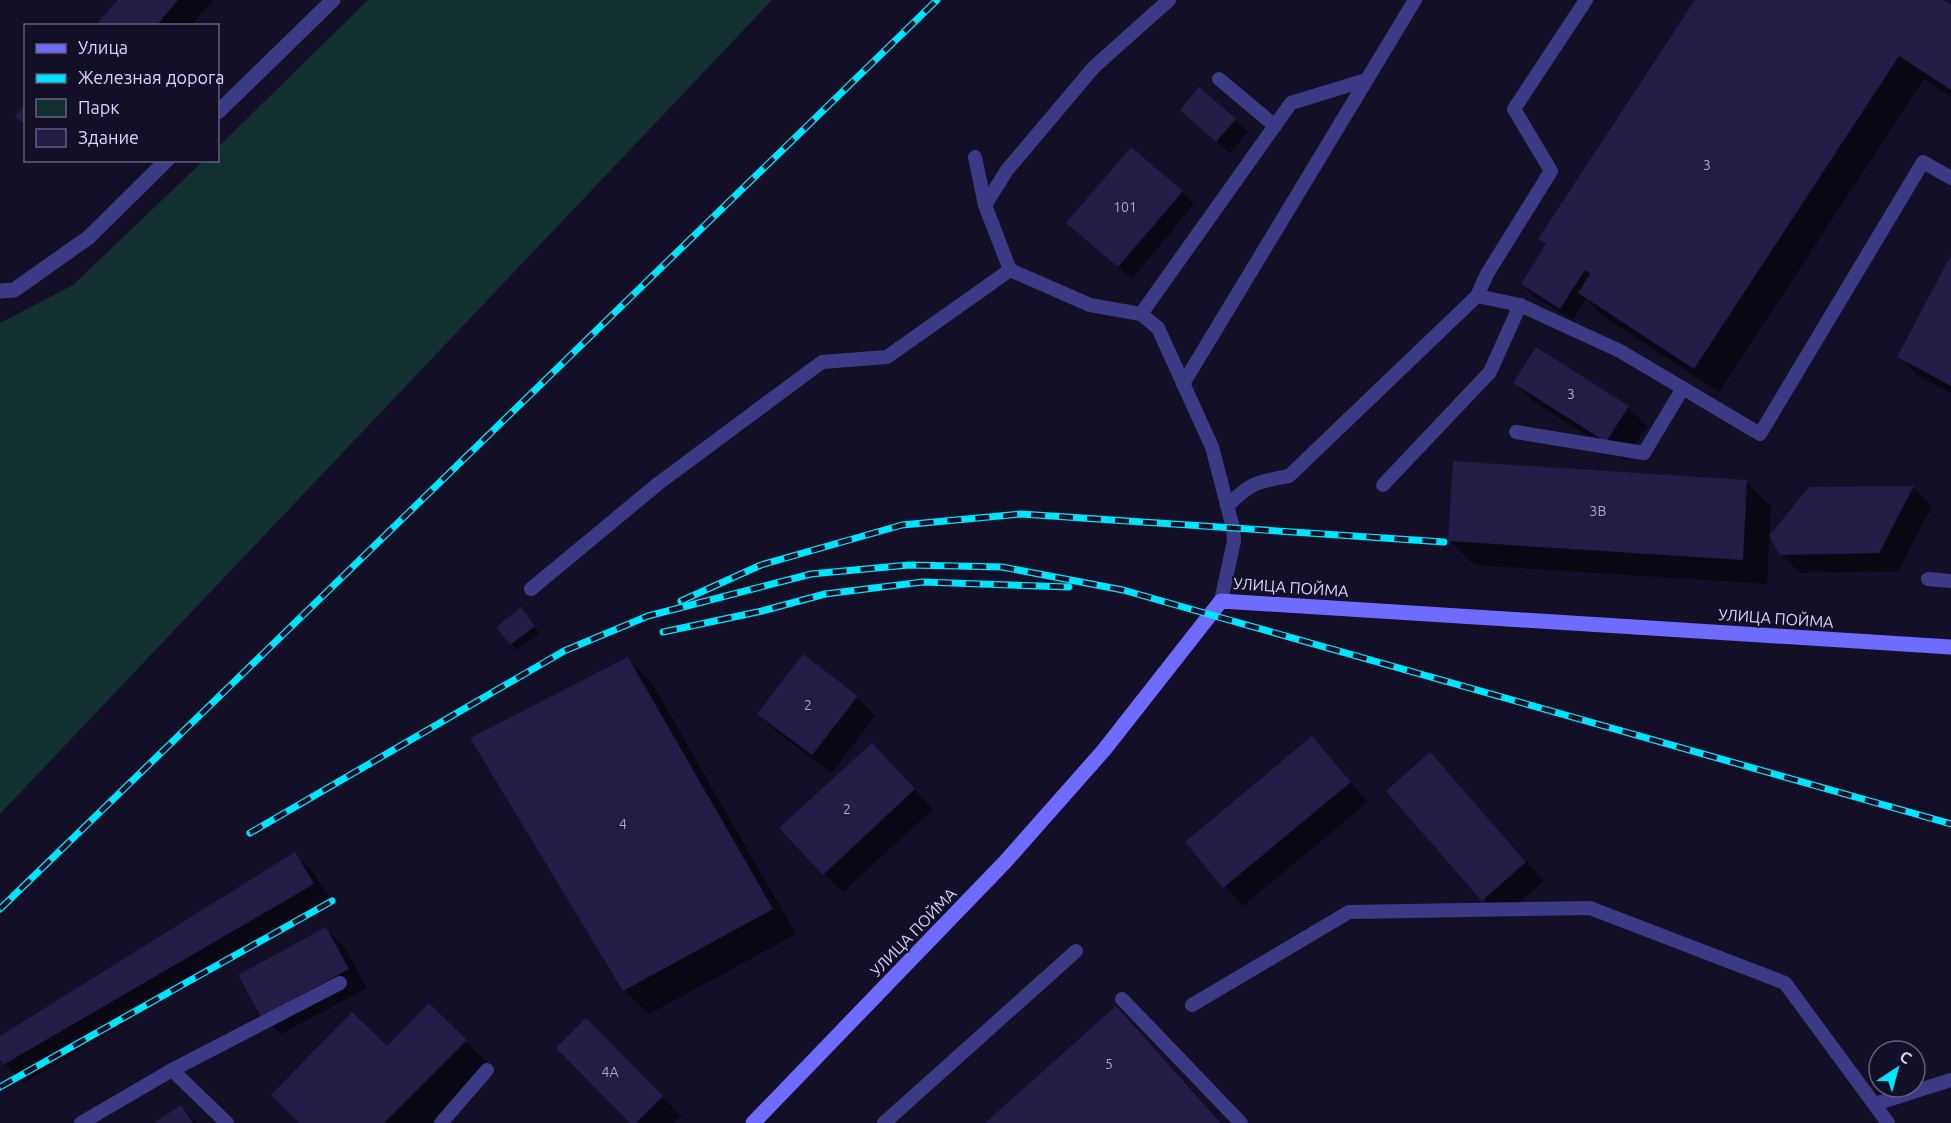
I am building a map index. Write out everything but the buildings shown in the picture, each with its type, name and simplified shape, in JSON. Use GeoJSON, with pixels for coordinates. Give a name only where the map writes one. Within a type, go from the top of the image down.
{"type":"FeatureCollection","features":[{"type":"Feature","properties":{"kind":"street"},"geometry":{"type":"LineString","coordinates":[[219,111],[333,0]]}},
{"type":"Feature","properties":{"kind":"street"},"geometry":{"type":"LineString","coordinates":[[0,291],[14,290],[89,237],[166,162]]}},
{"type":"Feature","properties":{"kind":"street","name":"УЛИЦА ПОЙМА"},"geometry":{"type":"LineString","coordinates":[[753,1123],[1005,862],[1104,750],[1221,601],[1951,647]]}},
{"type":"Feature","properties":{"kind":"lane"},"geometry":{"type":"LineString","coordinates":[[985,205],[1007,170],[1094,67],[1169,0]]}},
{"type":"Feature","properties":{"kind":"lane"},"geometry":{"type":"LineString","coordinates":[[1183,384],[1415,0]]}},
{"type":"Feature","properties":{"kind":"lane"},"geometry":{"type":"LineString","coordinates":[[1227,506],[1248,486],[1261,480],[1289,476],[1477,296],[1487,274],[1551,171],[1514,109],[1586,0]]}},
{"type":"Feature","properties":{"kind":"lane"},"geometry":{"type":"LineString","coordinates":[[1220,79],[1275,126]]}},
{"type":"Feature","properties":{"kind":"lane"},"geometry":{"type":"LineString","coordinates":[[1141,314],[1291,103],[1366,80]]}},
{"type":"Feature","properties":{"kind":"lane"},"geometry":{"type":"LineString","coordinates":[[975,157],[985,205],[1010,270],[1090,305],[1141,314],[1158,328],[1212,447],[1227,506],[1234,541],[1221,601]]}},
{"type":"Feature","properties":{"kind":"lane"},"geometry":{"type":"LineString","coordinates":[[1477,296],[1520,305],[1620,351],[1760,434],[1923,162],[1951,178]]}},
{"type":"Feature","properties":{"kind":"lane"},"geometry":{"type":"LineString","coordinates":[[531,589],[659,483],[822,362],[887,357],[1010,270]]}},
{"type":"Feature","properties":{"kind":"lane"},"geometry":{"type":"LineString","coordinates":[[1383,485],[1490,372],[1520,305]]}},
{"type":"Feature","properties":{"kind":"lane"},"geometry":{"type":"LineString","coordinates":[[1516,432],[1644,453],[1683,388]]}},
{"type":"Feature","properties":{"kind":"lane"},"geometry":{"type":"LineString","coordinates":[[1928,579],[1951,581]]}},
{"type":"Feature","properties":{"kind":"lane"},"geometry":{"type":"LineString","coordinates":[[1192,1005],[1349,912],[1590,908],[1785,984],[1888,1123]]}},
{"type":"Feature","properties":{"kind":"lane"},"geometry":{"type":"LineString","coordinates":[[884,1123],[1076,951]]}},
{"type":"Feature","properties":{"kind":"lane"},"geometry":{"type":"LineString","coordinates":[[81,1123],[172,1070],[340,983]]}},
{"type":"Feature","properties":{"kind":"lane"},"geometry":{"type":"LineString","coordinates":[[1122,999],[1241,1123]]}},
{"type":"Feature","properties":{"kind":"lane"},"geometry":{"type":"LineString","coordinates":[[172,1070],[227,1123]]}},
{"type":"Feature","properties":{"kind":"lane"},"geometry":{"type":"LineString","coordinates":[[441,1123],[487,1070]]}},
{"type":"Feature","properties":{"kind":"lane"},"geometry":{"type":"LineString","coordinates":[[1875,1104],[1951,1080]]}},
{"type":"Feature","properties":{"kind":"green space"},"geometry":{"type":"Polygon","coordinates":[[[368,0],[772,0],[0,814],[0,323],[73,285],[202,162],[219,162],[219,146],[368,0]]]}},
{"type":"Feature","properties":{"kind":"railway"},"geometry":{"type":"LineString","coordinates":[[0,909],[937,0]]}},
{"type":"Feature","properties":{"kind":"railway"},"geometry":{"type":"LineString","coordinates":[[681,601],[761,565],[902,525],[1021,514],[1444,542]]}},
{"type":"Feature","properties":{"kind":"railway"},"geometry":{"type":"LineString","coordinates":[[250,833],[564,651],[648,616],[811,574],[909,565],[1002,567],[1123,590],[1951,824]]}},
{"type":"Feature","properties":{"kind":"railway"},"geometry":{"type":"LineString","coordinates":[[663,632],[762,611],[825,594],[923,582],[1069,587]]}},
{"type":"Feature","properties":{"kind":"railway"},"geometry":{"type":"LineString","coordinates":[[0,1087],[332,901]]}}]}
